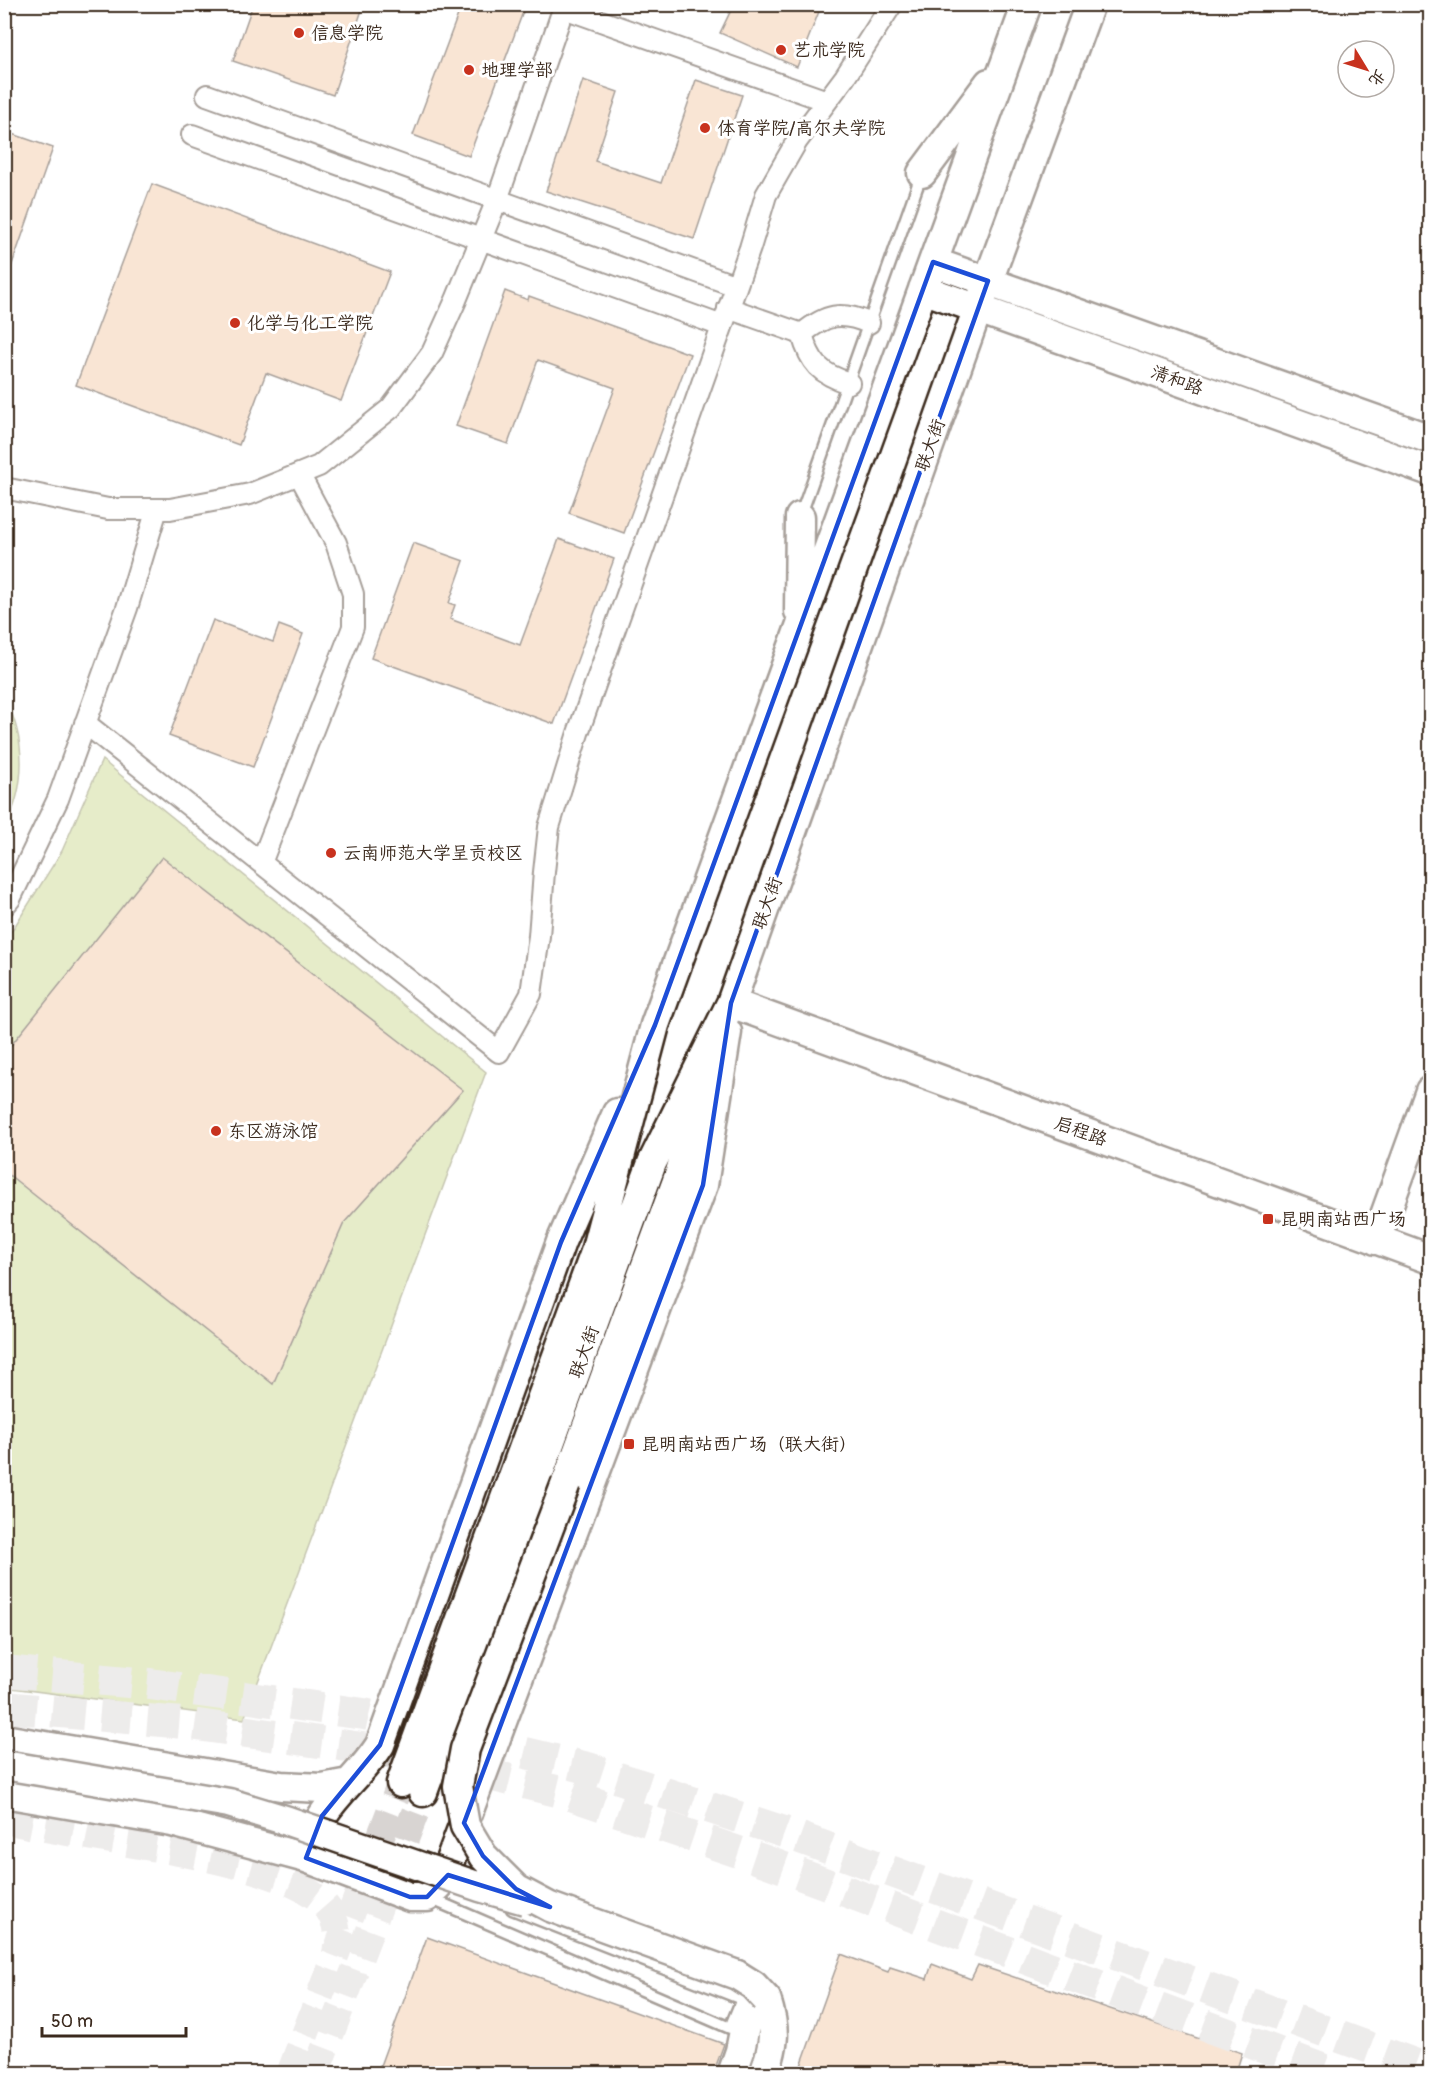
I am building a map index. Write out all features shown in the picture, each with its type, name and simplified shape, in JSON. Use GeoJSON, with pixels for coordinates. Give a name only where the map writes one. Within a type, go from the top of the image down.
{"type":"FeatureCollection","features":[{"type":"Feature","properties":{"kind":"main road","name":"联大街"},"geometry":{"type":"LineString","coordinates":[[1027,4],[655,1025],[594,1252],[412,1788],[652,1163],[731,1004],[978,308],[1090,4]]}},
{"type":"Feature","properties":{"kind":"main road"},"geometry":{"type":"LineString","coordinates":[[922,173],[1007,60]]}},
{"type":"Feature","properties":{"kind":"main road","name":"清和路"},"geometry":{"type":"LineString","coordinates":[[933,262],[1431,439]]}},
{"type":"Feature","properties":{"kind":"main road","name":"清和路"},"geometry":{"type":"LineString","coordinates":[[923,289],[1431,471]]}},
{"type":"Feature","properties":{"kind":"main road"},"geometry":{"type":"LineString","coordinates":[[799,631],[800,517]]}},
{"type":"Feature","properties":{"kind":"main road"},"geometry":{"type":"LineString","coordinates":[[550,1907],[516,1889],[483,1856],[465,1826],[459,1786],[465,1749],[679,1175],[731,1004]]}},
{"type":"Feature","properties":{"kind":"main road"},"geometry":{"type":"LineString","coordinates":[[4,1793],[172,1822],[306,1858],[410,1897],[427,1897],[442,1882],[703,1185],[731,1004]]}},
{"type":"Feature","properties":{"kind":"main road","name":"启程路"},"geometry":{"type":"LineString","coordinates":[[731,1004],[1431,1259]]}},
{"type":"Feature","properties":{"kind":"main road"},"geometry":{"type":"LineString","coordinates":[[306,1858],[322,1816],[368,1764],[380,1745],[561,1242],[655,1025]]}},
{"type":"Feature","properties":{"kind":"main road"},"geometry":{"type":"LineString","coordinates":[[1376,1240],[1431,1091]]}},
{"type":"Feature","properties":{"kind":"main road"},"geometry":{"type":"LineString","coordinates":[[4,1739],[282,1786],[322,1788],[349,1783]]}},
{"type":"Feature","properties":{"kind":"main road"},"geometry":{"type":"LineString","coordinates":[[4,1765],[230,1803],[480,1887],[550,1907],[737,1975],[753,1985],[766,1999],[773,2022],[772,2051],[764,2073]]}},
{"type":"Feature","properties":{"kind":"main road"},"geometry":{"type":"LineString","coordinates":[[732,2073],[740,2051],[750,2001],[747,1985],[737,1975]]}},
{"type":"Feature","properties":{"kind":"street"},"geometry":{"type":"LineString","coordinates":[[86,723],[499,1052],[531,994],[549,827],[574,743],[750,248],[766,195],[796,141],[892,4]]}},
{"type":"Feature","properties":{"kind":"street"},"geometry":{"type":"LineString","coordinates":[[4,488],[108,509],[170,509],[250,494],[319,466],[391,408],[432,353],[481,240],[565,6],[826,101]]}},
{"type":"Feature","properties":{"kind":"street"},"geometry":{"type":"LineString","coordinates":[[207,95],[736,286]]}},
{"type":"Feature","properties":{"kind":"street"},"geometry":{"type":"LineString","coordinates":[[192,135],[481,240],[725,317],[802,334]]}},
{"type":"Feature","properties":{"kind":"street"},"geometry":{"type":"LineString","coordinates":[[802,334],[816,321],[834,315],[852,316],[869,323]]}},
{"type":"Feature","properties":{"kind":"street"},"geometry":{"type":"LineString","coordinates":[[802,334],[807,351],[817,366],[831,377],[849,383]]}},
{"type":"Feature","properties":{"kind":"street"},"geometry":{"type":"LineString","coordinates":[[261,863],[353,627],[353,594],[336,543],[299,474]]}},
{"type":"Feature","properties":{"kind":"street"},"geometry":{"type":"LineString","coordinates":[[4,906],[10,899],[58,799],[127,608],[157,509]]}},
{"type":"Feature","properties":{"kind":"lane"},"geometry":{"type":"LineString","coordinates":[[800,517],[922,173]]}},
{"type":"Feature","properties":{"kind":"lane"},"geometry":{"type":"LineString","coordinates":[[427,1897],[730,2028],[742,1999],[490,1900],[469,1887],[451,1857]]}},
{"type":"Feature","properties":{"kind":"highlighted area"},"geometry":{"type":"Polygon","coordinates":[[[933,262],[988,281],[731,1003],[703,1185],[464,1823],[483,1856],[516,1889],[550,1907],[448,1875],[427,1897],[410,1897],[306,1858],[322,1816],[380,1745],[561,1242],[655,1025],[933,262]]]}},
{"type":"Feature","properties":{"kind":"green space"},"geometry":{"type":"Polygon","coordinates":[[[4,696],[17,728],[21,762],[17,795],[5,827],[4,696]]]}},
{"type":"Feature","properties":{"kind":"green space"},"geometry":{"type":"Polygon","coordinates":[[[102,760],[486,1072],[244,1719],[5,1687],[5,939],[62,851],[102,760]]]}},
{"type":"Feature","properties":{"kind":"building","name":"信息学院"},"geometry":{"type":"Polygon","coordinates":[[[253,4],[364,4],[333,95],[233,61],[253,4]]]}},
{"type":"Feature","properties":{"kind":"building","name":"地理学部"},"geometry":{"type":"Polygon","coordinates":[[[462,4],[526,4],[469,156],[413,135],[462,4]]]}},
{"type":"Feature","properties":{"kind":"building","name":"艺术学院"},"geometry":{"type":"Polygon","coordinates":[[[734,4],[822,4],[797,67],[720,33],[734,4]]]}},
{"type":"Feature","properties":{"kind":"building","name":"体育学院/高尔夫学院"},"geometry":{"type":"Polygon","coordinates":[[[583,80],[618,92],[595,161],[661,183],[696,80],[742,95],[694,239],[546,191],[583,80]]]}},
{"type":"Feature","properties":{"kind":"building"},"geometry":{"type":"Polygon","coordinates":[[[4,131],[53,148],[4,287],[4,131]]]}},
{"type":"Feature","properties":{"kind":"building","name":"化学与化工学院"},"geometry":{"type":"Polygon","coordinates":[[[152,184],[390,272],[341,401],[266,373],[239,445],[76,385],[152,184]]]}},
{"type":"Feature","properties":{"kind":"building"},"geometry":{"type":"Polygon","coordinates":[[[505,291],[528,300],[529,296],[690,354],[624,533],[569,513],[615,388],[538,360],[508,444],[456,426],[505,291]]]}},
{"type":"Feature","properties":{"kind":"building"},"geometry":{"type":"Polygon","coordinates":[[[559,539],[614,559],[554,724],[371,658],[413,543],[464,561],[449,603],[455,605],[450,619],[520,645],[559,539]]]}},
{"type":"Feature","properties":{"kind":"building"},"geometry":{"type":"Polygon","coordinates":[[[213,620],[273,642],[279,625],[303,634],[253,767],[169,736],[213,620]]]}},
{"type":"Feature","properties":{"kind":"building","name":"东区游泳馆"},"geometry":{"type":"Polygon","coordinates":[[[162,857],[463,1090],[344,1223],[273,1384],[4,1171],[4,1054],[162,857]]]}},
{"type":"Feature","properties":{"kind":"building"},"geometry":{"type":"Polygon","coordinates":[[[427,1937],[724,2044],[713,2074],[377,2074],[427,1937]]]}},
{"type":"Feature","properties":{"kind":"building"},"geometry":{"type":"Polygon","coordinates":[[[841,1954],[888,1972],[890,1967],[927,1979],[932,1964],[971,1979],[978,1965],[1242,2053],[1237,2069],[1253,2074],[798,2074],[841,1954]]]}},
{"type":"Feature","properties":{"kind":"tunnel"},"geometry":{"type":"LineString","coordinates":[[4,1671],[150,1684],[364,1714],[588,1768],[784,1832],[1430,2070]]}},
{"type":"Feature","properties":{"kind":"tunnel"},"geometry":{"type":"LineString","coordinates":[[4,1707],[183,1723],[398,1753],[565,1793],[765,1861],[1335,2074]]}},
{"type":"Feature","properties":{"kind":"tunnel"},"geometry":{"type":"LineString","coordinates":[[290,2074],[401,1783]]}},
{"type":"Feature","properties":{"kind":"tunnel"},"geometry":{"type":"LineString","coordinates":[[315,2074],[423,1792]]}},
{"type":"Feature","properties":{"kind":"tunnel"},"geometry":{"type":"LineString","coordinates":[[4,1820],[198,1856],[285,1880],[307,1891],[328,1908],[336,1927],[336,1954]]}},
{"type":"Feature","properties":{"kind":"place","name":"信息学院"},"geometry":{"type":"Point","coordinates":[299,33]}},
{"type":"Feature","properties":{"kind":"place","name":"艺术学院"},"geometry":{"type":"Point","coordinates":[781,50]}},
{"type":"Feature","properties":{"kind":"place","name":"地理学部"},"geometry":{"type":"Point","coordinates":[469,70]}},
{"type":"Feature","properties":{"kind":"place","name":"体育学院/高尔夫学院"},"geometry":{"type":"Point","coordinates":[705,128]}},
{"type":"Feature","properties":{"kind":"place","name":"化学与化工学院"},"geometry":{"type":"Point","coordinates":[235,323]}},
{"type":"Feature","properties":{"kind":"place","name":"云南师范大学呈贡校区"},"geometry":{"type":"Point","coordinates":[331,853]}},
{"type":"Feature","properties":{"kind":"place","name":"东区游泳馆"},"geometry":{"type":"Point","coordinates":[216,1131]}},
{"type":"Feature","properties":{"kind":"place","name":"昆明南站西广场"},"geometry":{"type":"Point","coordinates":[1268,1219]}},
{"type":"Feature","properties":{"kind":"place","name":"昆明南站西广场（联大街）"},"geometry":{"type":"Point","coordinates":[629,1444]}}]}
